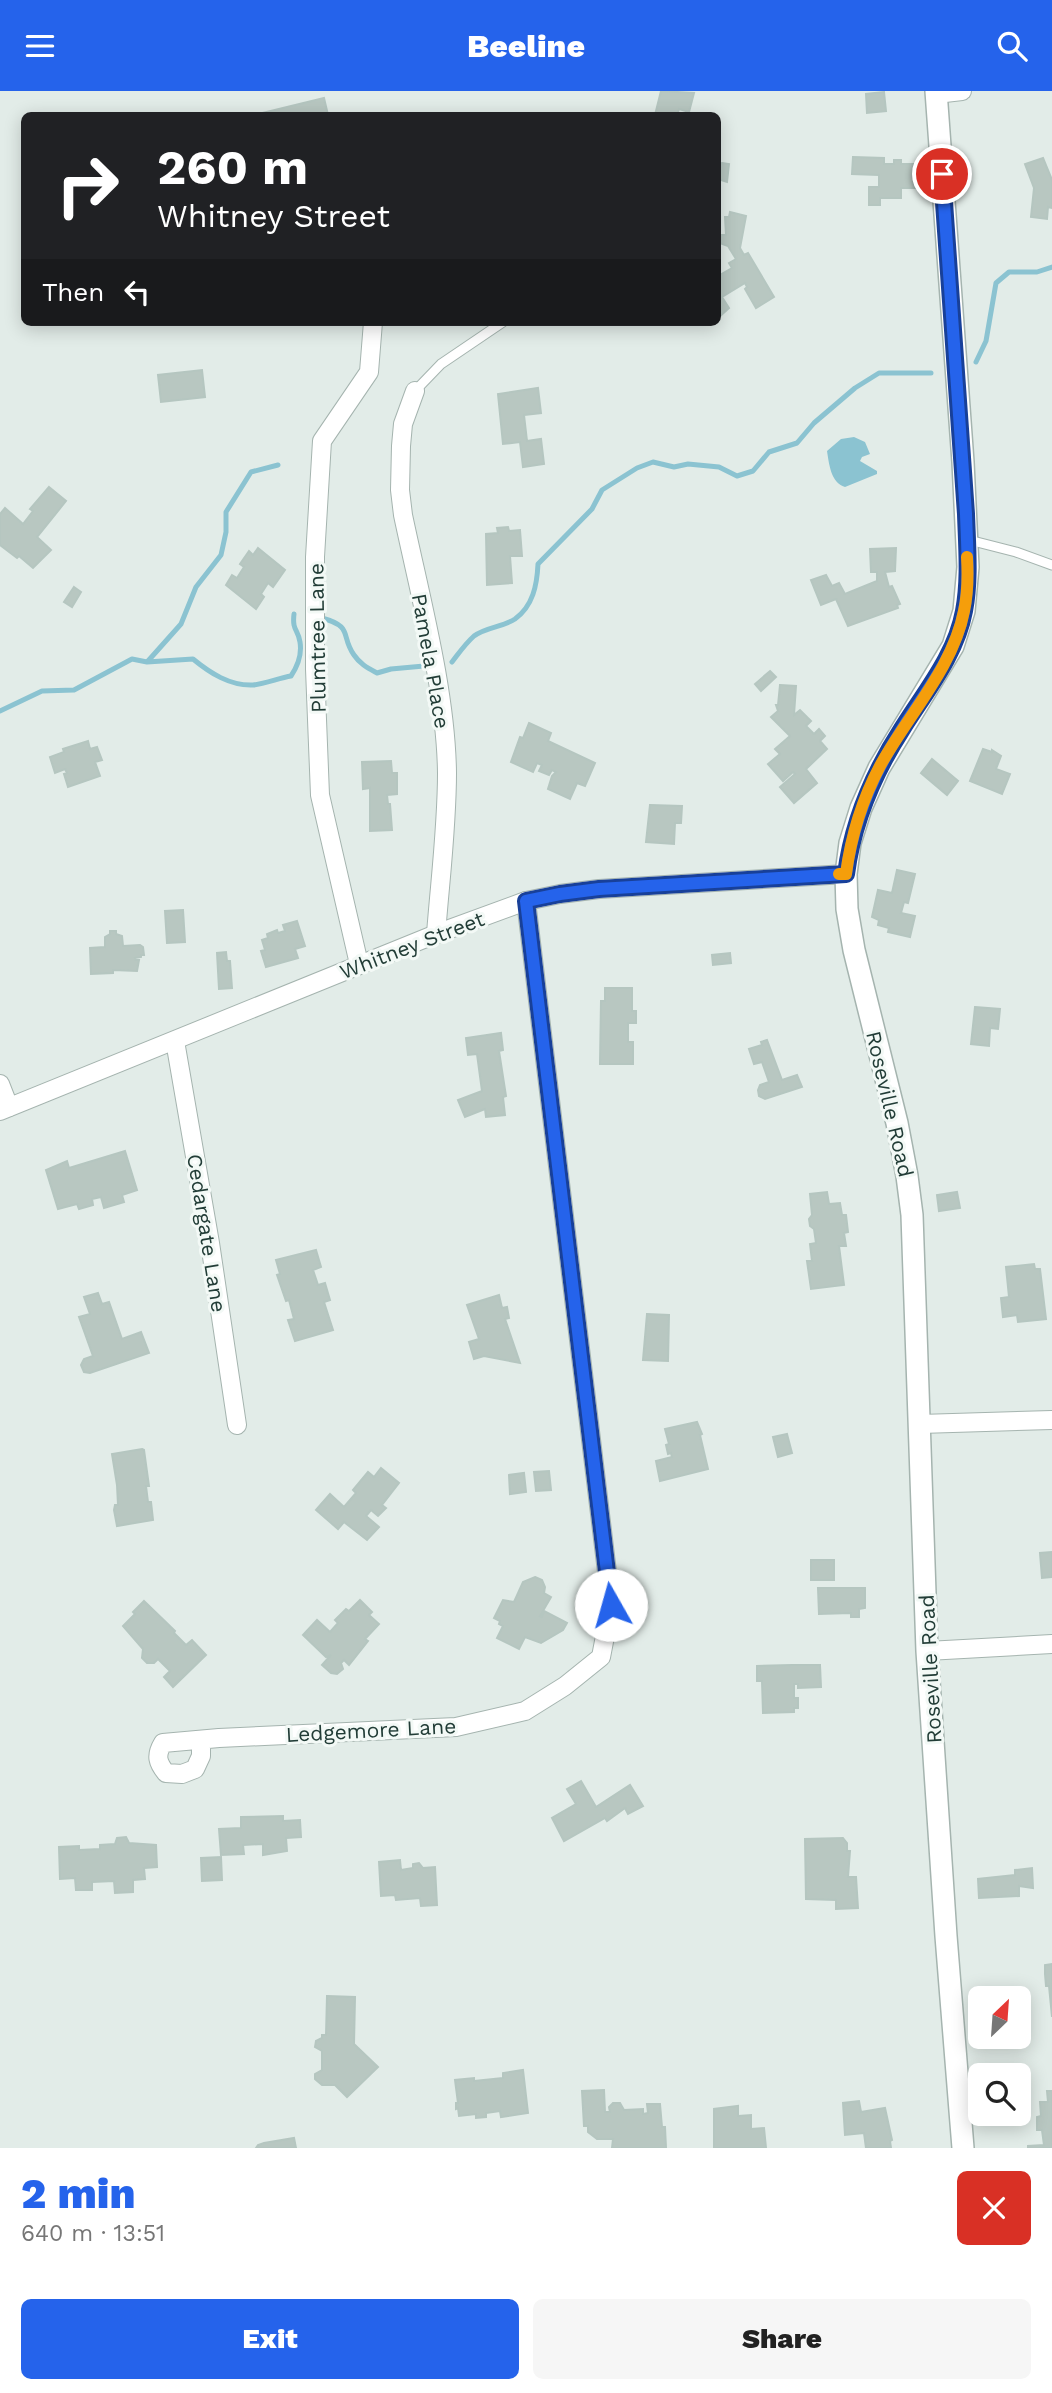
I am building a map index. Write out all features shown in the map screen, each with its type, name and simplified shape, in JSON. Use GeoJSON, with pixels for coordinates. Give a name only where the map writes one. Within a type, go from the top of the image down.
{"type":"FeatureCollection","features":[{"type":"Feature","properties":{"kind":"street"},"geometry":{"type":"LineString","coordinates":[[936,92],[962,91]]}},
{"type":"Feature","properties":{"kind":"street","name":"Roseville Road"},"geometry":{"type":"LineString","coordinates":[[936,92],[967,540],[964,611],[953,646],[879,768],[861,808],[850,843],[846,874],[854,950],[897,1123],[907,1176],[915,1271],[927,1651],[963,2148]]}},
{"type":"Feature","properties":{"kind":"street","name":"Plumtree Lane"},"geometry":{"type":"LineString","coordinates":[[359,964],[320,795],[315,669],[315,557],[323,440],[369,372],[373,326]]}},
{"type":"Feature","properties":{"kind":"street","name":"Pamela Place"},"geometry":{"type":"LineString","coordinates":[[415,391],[403,424],[400,490],[440,697],[447,773],[436,934]]}},
{"type":"Feature","properties":{"kind":"street","name":"Whitney Street"},"geometry":{"type":"LineString","coordinates":[[4,1109],[359,964],[526,901],[599,889],[846,874]]}},
{"type":"Feature","properties":{"kind":"street","name":"Ledgemore Lane"},"geometry":{"type":"LineString","coordinates":[[201,1740],[456,1727],[525,1711],[565,1686],[601,1657],[611,1605],[526,901]]}},
{"type":"Feature","properties":{"kind":"street","name":"Cedargate Lane"},"geometry":{"type":"LineString","coordinates":[[175,1041],[210,1243],[237,1425]]}},
{"type":"Feature","properties":{"kind":"street"},"geometry":{"type":"LineString","coordinates":[[0,1084],[4,1109]]}},
{"type":"Feature","properties":{"kind":"street"},"geometry":{"type":"LineString","coordinates":[[920,1424],[1052,1420]]}},
{"type":"Feature","properties":{"kind":"street"},"geometry":{"type":"LineString","coordinates":[[927,1651],[1052,1644]]}},
{"type":"Feature","properties":{"kind":"lane"},"geometry":{"type":"LineString","coordinates":[[415,391],[441,364],[497,326]]}},
{"type":"Feature","properties":{"kind":"lane"},"geometry":{"type":"LineString","coordinates":[[967,540],[1016,552],[1052,565]]}},
{"type":"Feature","properties":{"kind":"water"},"geometry":{"type":"Polygon","coordinates":[[[854,437],[865,442],[870,454],[862,457],[860,461],[877,471],[877,474],[845,487],[834,477],[827,451],[841,439],[854,437]]]}},
{"type":"Feature","properties":{"kind":"building"},"geometry":{"type":"Polygon","coordinates":[[[661,91],[694,93],[689,112],[679,109],[678,112],[656,112],[661,91]]]}},
{"type":"Feature","properties":{"kind":"building"},"geometry":{"type":"Polygon","coordinates":[[[884,92],[886,111],[867,113],[866,94],[884,92]]]}},
{"type":"Feature","properties":{"kind":"building"},"geometry":{"type":"Polygon","coordinates":[[[324,98],[327,112],[266,112],[324,98]]]}},
{"type":"Feature","properties":{"kind":"building"},"geometry":{"type":"Polygon","coordinates":[[[853,157],[884,158],[884,164],[894,164],[894,160],[901,160],[901,164],[917,164],[915,188],[901,188],[901,198],[880,198],[880,205],[869,205],[869,187],[879,187],[879,175],[852,174],[853,157]]]}},
{"type":"Feature","properties":{"kind":"building"},"geometry":{"type":"Polygon","coordinates":[[[1043,158],[1052,180],[1052,208],[1048,207],[1047,219],[1031,217],[1034,188],[1025,164],[1043,158]]]}},
{"type":"Feature","properties":{"kind":"building"},"geometry":{"type":"Polygon","coordinates":[[[722,163],[729,164],[727,182],[721,180],[722,163]]]}},
{"type":"Feature","properties":{"kind":"building"},"geometry":{"type":"Polygon","coordinates":[[[730,212],[746,216],[740,248],[744,255],[748,253],[774,297],[756,308],[745,289],[745,283],[722,297],[729,308],[721,315],[721,274],[732,268],[729,263],[736,259],[728,246],[721,243],[721,235],[726,235],[725,217],[729,217],[730,212]]]}},
{"type":"Feature","properties":{"kind":"building"},"geometry":{"type":"Polygon","coordinates":[[[202,370],[205,397],[161,402],[158,375],[202,370]]]}},
{"type":"Feature","properties":{"kind":"building"},"geometry":{"type":"Polygon","coordinates":[[[538,388],[541,413],[524,415],[527,441],[541,439],[544,464],[523,467],[520,442],[503,444],[498,394],[538,388]]]}},
{"type":"Feature","properties":{"kind":"building"},"geometry":{"type":"Polygon","coordinates":[[[49,487],[66,501],[37,537],[51,550],[33,568],[0,545],[0,514],[5,508],[23,524],[33,511],[30,509],[49,487]]]}},
{"type":"Feature","properties":{"kind":"building"},"geometry":{"type":"Polygon","coordinates":[[[508,527],[509,531],[520,530],[522,556],[510,556],[512,583],[487,585],[486,534],[498,533],[497,528],[508,527]]]}},
{"type":"Feature","properties":{"kind":"building"},"geometry":{"type":"Polygon","coordinates":[[[258,548],[285,570],[273,587],[268,583],[261,594],[264,597],[256,609],[226,585],[232,575],[237,578],[244,567],[240,564],[249,551],[253,555],[258,548]]]}},
{"type":"Feature","properties":{"kind":"building"},"geometry":{"type":"Polygon","coordinates":[[[896,548],[895,571],[885,572],[889,587],[892,586],[900,604],[897,605],[898,608],[848,626],[836,599],[821,605],[811,580],[826,575],[832,586],[839,583],[845,594],[877,581],[877,572],[871,572],[870,549],[896,548]]]}},
{"type":"Feature","properties":{"kind":"building"},"geometry":{"type":"Polygon","coordinates":[[[74,587],[81,592],[72,607],[64,602],[74,587]]]}},
{"type":"Feature","properties":{"kind":"building"},"geometry":{"type":"Polygon","coordinates":[[[770,671],[776,677],[761,691],[755,684],[770,671]]]}},
{"type":"Feature","properties":{"kind":"building"},"geometry":{"type":"Polygon","coordinates":[[[780,685],[796,686],[794,715],[800,710],[811,721],[806,726],[814,734],[819,729],[825,736],[820,741],[827,749],[806,769],[817,783],[794,803],[780,787],[795,774],[793,772],[783,781],[768,764],[780,754],[775,749],[790,736],[771,717],[778,711],[776,705],[780,685]]]}},
{"type":"Feature","properties":{"kind":"building"},"geometry":{"type":"Polygon","coordinates":[[[529,723],[551,733],[548,741],[595,763],[585,786],[577,783],[570,799],[548,789],[556,772],[552,770],[549,775],[539,771],[542,765],[537,763],[533,772],[511,762],[520,737],[523,738],[529,723]]]}},
{"type":"Feature","properties":{"kind":"building"},"geometry":{"type":"Polygon","coordinates":[[[88,741],[90,749],[97,747],[102,760],[95,762],[100,776],[68,787],[65,769],[55,773],[50,757],[64,752],[63,749],[88,741]]]}},
{"type":"Feature","properties":{"kind":"building"},"geometry":{"type":"Polygon","coordinates":[[[983,749],[992,750],[1001,756],[996,769],[1010,774],[1002,794],[970,781],[983,749]]]}},
{"type":"Feature","properties":{"kind":"building"},"geometry":{"type":"Polygon","coordinates":[[[932,759],[958,781],[947,795],[921,773],[932,759]]]}},
{"type":"Feature","properties":{"kind":"building"},"geometry":{"type":"Polygon","coordinates":[[[391,761],[392,773],[397,773],[397,794],[387,795],[392,830],[370,831],[370,788],[363,789],[362,762],[391,761]]]}},
{"type":"Feature","properties":{"kind":"building"},"geometry":{"type":"Polygon","coordinates":[[[650,805],[682,806],[681,823],[675,823],[674,844],[646,842],[650,805]]]}},
{"type":"Feature","properties":{"kind":"building"},"geometry":{"type":"Polygon","coordinates":[[[897,870],[915,874],[908,903],[904,902],[901,913],[915,916],[910,937],[888,932],[889,928],[878,925],[879,920],[872,917],[878,890],[892,893],[897,870]]]}},
{"type":"Feature","properties":{"kind":"building"},"geometry":{"type":"Polygon","coordinates":[[[183,910],[185,942],[167,943],[165,911],[183,910]]]}},
{"type":"Feature","properties":{"kind":"building"},"geometry":{"type":"Polygon","coordinates":[[[297,921],[305,946],[295,949],[298,958],[266,967],[261,951],[265,950],[262,940],[268,938],[267,934],[277,930],[278,933],[285,931],[283,925],[297,921]]]}},
{"type":"Feature","properties":{"kind":"building"},"geometry":{"type":"Polygon","coordinates":[[[110,931],[116,931],[116,934],[122,936],[123,946],[143,947],[144,955],[135,958],[139,960],[137,971],[113,970],[113,973],[91,974],[90,948],[105,947],[105,937],[110,931]]]}},
{"type":"Feature","properties":{"kind":"building"},"geometry":{"type":"Polygon","coordinates":[[[226,952],[227,961],[230,961],[232,988],[219,989],[217,953],[226,952]]]}},
{"type":"Feature","properties":{"kind":"building"},"geometry":{"type":"Polygon","coordinates":[[[730,953],[731,963],[713,965],[712,955],[730,953]]]}},
{"type":"Feature","properties":{"kind":"building"},"geometry":{"type":"Polygon","coordinates":[[[605,988],[632,988],[632,1011],[636,1011],[636,1023],[628,1023],[628,1042],[633,1042],[633,1064],[600,1064],[601,1001],[605,1001],[605,988]]]}},
{"type":"Feature","properties":{"kind":"building"},"geometry":{"type":"Polygon","coordinates":[[[975,1007],[1000,1009],[998,1029],[990,1028],[989,1046],[971,1044],[975,1007]]]}},
{"type":"Feature","properties":{"kind":"building"},"geometry":{"type":"Polygon","coordinates":[[[501,1033],[503,1050],[499,1051],[506,1096],[503,1097],[505,1115],[486,1117],[485,1109],[465,1117],[458,1100],[482,1091],[477,1054],[468,1055],[466,1038],[501,1033]]]}},
{"type":"Feature","properties":{"kind":"building"},"geometry":{"type":"Polygon","coordinates":[[[767,1040],[782,1080],[797,1075],[802,1087],[765,1099],[759,1096],[758,1090],[760,1085],[769,1082],[762,1062],[754,1064],[749,1049],[762,1045],[761,1042],[767,1040]]]}},
{"type":"Feature","properties":{"kind":"building"},"geometry":{"type":"Polygon","coordinates":[[[125,1151],[137,1190],[122,1195],[124,1202],[104,1208],[101,1197],[92,1199],[93,1205],[79,1209],[77,1204],[58,1209],[46,1170],[67,1161],[69,1168],[125,1151]]]}},
{"type":"Feature","properties":{"kind":"building"},"geometry":{"type":"Polygon","coordinates":[[[827,1192],[829,1204],[840,1203],[842,1215],[846,1215],[846,1246],[839,1246],[844,1285],[811,1289],[807,1261],[812,1261],[810,1244],[816,1243],[809,1219],[812,1215],[810,1194],[827,1192]]]}},
{"type":"Feature","properties":{"kind":"building"},"geometry":{"type":"Polygon","coordinates":[[[957,1192],[960,1208],[939,1211],[937,1195],[957,1192]]]}},
{"type":"Feature","properties":{"kind":"building"},"geometry":{"type":"Polygon","coordinates":[[[316,1250],[321,1267],[313,1270],[318,1285],[325,1283],[330,1300],[324,1302],[333,1330],[295,1341],[288,1320],[294,1319],[289,1300],[286,1301],[277,1275],[280,1274],[276,1260],[316,1250]]]}},
{"type":"Feature","properties":{"kind":"building"},"geometry":{"type":"Polygon","coordinates":[[[1034,1264],[1035,1269],[1040,1269],[1046,1319],[1018,1322],[1017,1315],[1003,1317],[1001,1298],[1009,1297],[1006,1267],[1034,1264]]]}},
{"type":"Feature","properties":{"kind":"building"},"geometry":{"type":"Polygon","coordinates":[[[98,1293],[102,1304],[109,1302],[122,1339],[141,1332],[149,1353],[90,1373],[84,1372],[81,1365],[84,1359],[93,1356],[79,1317],[90,1314],[84,1297],[98,1293]]]}},
{"type":"Feature","properties":{"kind":"building"},"geometry":{"type":"Polygon","coordinates":[[[499,1295],[502,1308],[507,1307],[509,1318],[505,1319],[520,1363],[484,1356],[474,1359],[469,1342],[479,1339],[467,1305],[499,1295]]]}},
{"type":"Feature","properties":{"kind":"building"},"geometry":{"type":"Polygon","coordinates":[[[647,1314],[669,1315],[668,1361],[643,1360],[647,1314]]]}},
{"type":"Feature","properties":{"kind":"building"},"geometry":{"type":"Polygon","coordinates":[[[697,1422],[702,1434],[700,1435],[708,1469],[660,1481],[656,1461],[672,1457],[671,1453],[668,1454],[666,1445],[669,1444],[665,1429],[697,1422]]]}},
{"type":"Feature","properties":{"kind":"building"},"geometry":{"type":"Polygon","coordinates":[[[787,1434],[792,1453],[778,1457],[773,1437],[787,1434]]]}},
{"type":"Feature","properties":{"kind":"building"},"geometry":{"type":"Polygon","coordinates":[[[142,1449],[149,1486],[146,1486],[148,1502],[151,1502],[153,1520],[117,1526],[114,1510],[115,1505],[118,1505],[117,1485],[112,1454],[142,1449]]]}},
{"type":"Feature","properties":{"kind":"building"},"geometry":{"type":"Polygon","coordinates":[[[381,1468],[399,1483],[382,1505],[386,1508],[378,1516],[371,1510],[366,1516],[379,1527],[367,1540],[344,1522],[338,1529],[316,1510],[330,1494],[344,1507],[356,1493],[353,1490],[368,1472],[374,1477],[381,1468]]]}},
{"type":"Feature","properties":{"kind":"building"},"geometry":{"type":"Polygon","coordinates":[[[549,1471],[551,1490],[536,1491],[534,1472],[549,1471]]]}},
{"type":"Feature","properties":{"kind":"building"},"geometry":{"type":"Polygon","coordinates":[[[524,1473],[526,1492],[510,1494],[509,1475],[524,1473]]]}},
{"type":"Feature","properties":{"kind":"building"},"geometry":{"type":"Polygon","coordinates":[[[1052,1552],[1052,1577],[1042,1578],[1040,1553],[1052,1552]]]}},
{"type":"Feature","properties":{"kind":"building"},"geometry":{"type":"Polygon","coordinates":[[[811,1560],[834,1560],[834,1580],[811,1580],[811,1560]]]}},
{"type":"Feature","properties":{"kind":"building"},"geometry":{"type":"Polygon","coordinates":[[[535,1577],[542,1580],[544,1593],[551,1597],[540,1616],[542,1617],[544,1611],[567,1623],[563,1630],[541,1643],[525,1637],[519,1649],[497,1638],[503,1626],[494,1618],[503,1600],[514,1602],[523,1582],[535,1577]]]}},
{"type":"Feature","properties":{"kind":"building"},"geometry":{"type":"Polygon","coordinates":[[[818,1588],[865,1588],[865,1608],[859,1609],[859,1617],[851,1617],[851,1613],[819,1614],[818,1588]]]}},
{"type":"Feature","properties":{"kind":"building"},"geometry":{"type":"Polygon","coordinates":[[[360,1600],[372,1612],[369,1615],[379,1624],[365,1639],[368,1641],[349,1665],[344,1660],[341,1663],[343,1669],[337,1674],[331,1673],[322,1665],[331,1655],[326,1657],[303,1635],[317,1620],[330,1632],[338,1623],[335,1620],[360,1600]]]}},
{"type":"Feature","properties":{"kind":"building"},"geometry":{"type":"Polygon","coordinates":[[[144,1601],[186,1645],[192,1640],[206,1655],[173,1687],[164,1677],[170,1671],[158,1659],[154,1663],[147,1663],[142,1658],[143,1649],[123,1626],[144,1601]]]}},
{"type":"Feature","properties":{"kind":"building"},"geometry":{"type":"Polygon","coordinates":[[[820,1665],[821,1687],[798,1688],[798,1684],[794,1684],[794,1698],[798,1698],[798,1708],[794,1708],[794,1712],[763,1713],[762,1681],[757,1681],[757,1666],[820,1665]]]}},
{"type":"Feature","properties":{"kind":"building"},"geometry":{"type":"Polygon","coordinates":[[[581,1781],[596,1807],[630,1785],[643,1806],[628,1814],[625,1808],[607,1821],[605,1818],[564,1841],[552,1818],[576,1804],[567,1789],[581,1781]]]}},
{"type":"Feature","properties":{"kind":"building"},"geometry":{"type":"Polygon","coordinates":[[[283,1816],[283,1821],[300,1820],[301,1837],[286,1838],[287,1851],[263,1855],[263,1844],[243,1845],[244,1854],[221,1855],[219,1829],[241,1828],[241,1817],[283,1816]]]}},
{"type":"Feature","properties":{"kind":"building"},"geometry":{"type":"Polygon","coordinates":[[[126,1837],[129,1843],[156,1845],[157,1867],[144,1868],[145,1879],[133,1880],[133,1892],[115,1893],[114,1881],[92,1882],[92,1890],[76,1890],[75,1878],[60,1879],[59,1847],[100,1849],[100,1845],[115,1844],[117,1838],[126,1837]]]}},
{"type":"Feature","properties":{"kind":"building"},"geometry":{"type":"Polygon","coordinates":[[[843,1838],[847,1843],[847,1851],[850,1851],[848,1877],[856,1877],[858,1908],[836,1909],[836,1900],[806,1899],[805,1839],[843,1838]]]}},
{"type":"Feature","properties":{"kind":"building"},"geometry":{"type":"Polygon","coordinates":[[[221,1857],[222,1880],[202,1881],[201,1858],[221,1857]]]}},
{"type":"Feature","properties":{"kind":"building"},"geometry":{"type":"Polygon","coordinates":[[[400,1860],[401,1870],[413,1868],[413,1864],[419,1863],[423,1868],[435,1867],[437,1905],[421,1906],[420,1898],[396,1900],[395,1895],[381,1896],[379,1862],[400,1860]]]}},
{"type":"Feature","properties":{"kind":"building"},"geometry":{"type":"Polygon","coordinates":[[[1032,1868],[1033,1888],[1019,1886],[1019,1896],[979,1898],[978,1879],[1015,1875],[1015,1870],[1032,1868]]]}},
{"type":"Feature","properties":{"kind":"building"},"geometry":{"type":"Polygon","coordinates":[[[1052,1964],[1052,2017],[1045,1965],[1052,1964]]]}},
{"type":"Feature","properties":{"kind":"building"},"geometry":{"type":"Polygon","coordinates":[[[327,1996],[355,1997],[354,2044],[378,2067],[347,2097],[335,2085],[322,2085],[315,2079],[315,2074],[322,2070],[322,2051],[315,2047],[316,2041],[326,2035],[327,1996]]]}},
{"type":"Feature","properties":{"kind":"building"},"geometry":{"type":"Polygon","coordinates":[[[523,2070],[528,2113],[501,2117],[500,2111],[486,2113],[486,2117],[476,2118],[476,2114],[459,2116],[458,2108],[456,2109],[458,2103],[455,2080],[503,2078],[503,2073],[523,2070]]]}},
{"type":"Feature","properties":{"kind":"building"},"geometry":{"type":"Polygon","coordinates":[[[604,2090],[605,2112],[610,2112],[609,2107],[613,2103],[620,2103],[624,2110],[643,2109],[643,2114],[648,2113],[647,2104],[660,2104],[666,2148],[612,2148],[613,2139],[597,2139],[588,2132],[588,2126],[584,2126],[582,2091],[604,2090]]]}},
{"type":"Feature","properties":{"kind":"building"},"geometry":{"type":"Polygon","coordinates":[[[1047,2091],[1052,2091],[1052,2148],[1028,2148],[1044,2145],[1042,2130],[1037,2130],[1037,2117],[1041,2116],[1040,2102],[1048,2102],[1047,2091]]]}},
{"type":"Feature","properties":{"kind":"building"},"geometry":{"type":"Polygon","coordinates":[[[859,2101],[861,2112],[885,2108],[892,2140],[891,2148],[866,2148],[864,2133],[845,2135],[843,2103],[859,2101]]]}},
{"type":"Feature","properties":{"kind":"building"},"geometry":{"type":"Polygon","coordinates":[[[738,2106],[738,2116],[751,2115],[751,2129],[764,2128],[766,2148],[714,2148],[714,2109],[738,2106]]]}},
{"type":"Feature","properties":{"kind":"building"},"geometry":{"type":"Polygon","coordinates":[[[294,2138],[296,2148],[256,2148],[264,2143],[294,2138]]]}},
{"type":"Feature","properties":{"kind":"waterway"},"geometry":{"type":"LineString","coordinates":[[976,362],[986,341],[996,283],[1009,272],[1037,272],[1052,267]]}},
{"type":"Feature","properties":{"kind":"waterway"},"geometry":{"type":"LineString","coordinates":[[452,662],[474,636],[510,622],[521,614],[533,595],[538,564],[592,509],[602,490],[637,468],[653,462],[674,467],[688,464],[719,467],[737,476],[753,471],[769,452],[797,443],[814,423],[855,388],[879,373],[931,373]]}},
{"type":"Feature","properties":{"kind":"waterway"},"geometry":{"type":"LineString","coordinates":[[148,661],[181,624],[196,587],[221,555],[226,532],[226,512],[251,472],[278,465]]}},
{"type":"Feature","properties":{"kind":"waterway"},"geometry":{"type":"LineString","coordinates":[[0,711],[42,691],[74,690],[132,659],[147,662],[193,659],[221,678],[245,685],[291,676],[300,651],[294,614]]}},
{"type":"Feature","properties":{"kind":"waterway"},"geometry":{"type":"LineString","coordinates":[[322,618],[339,625],[345,632],[356,658],[377,673],[424,666]]}},
{"type":"Feature","properties":{"kind":"slow traffic"},"geometry":{"type":"LineString","coordinates":[[839,874],[846,874],[850,843],[861,808],[879,768],[953,646],[964,611],[967,557]]}},
{"type":"Feature","properties":{"kind":"route"},"geometry":{"type":"LineString","coordinates":[[611,1605],[526,901],[560,894],[666,883],[846,874],[850,843],[861,808],[900,731],[953,646],[964,611],[968,567],[966,514],[942,174]]}}]}
